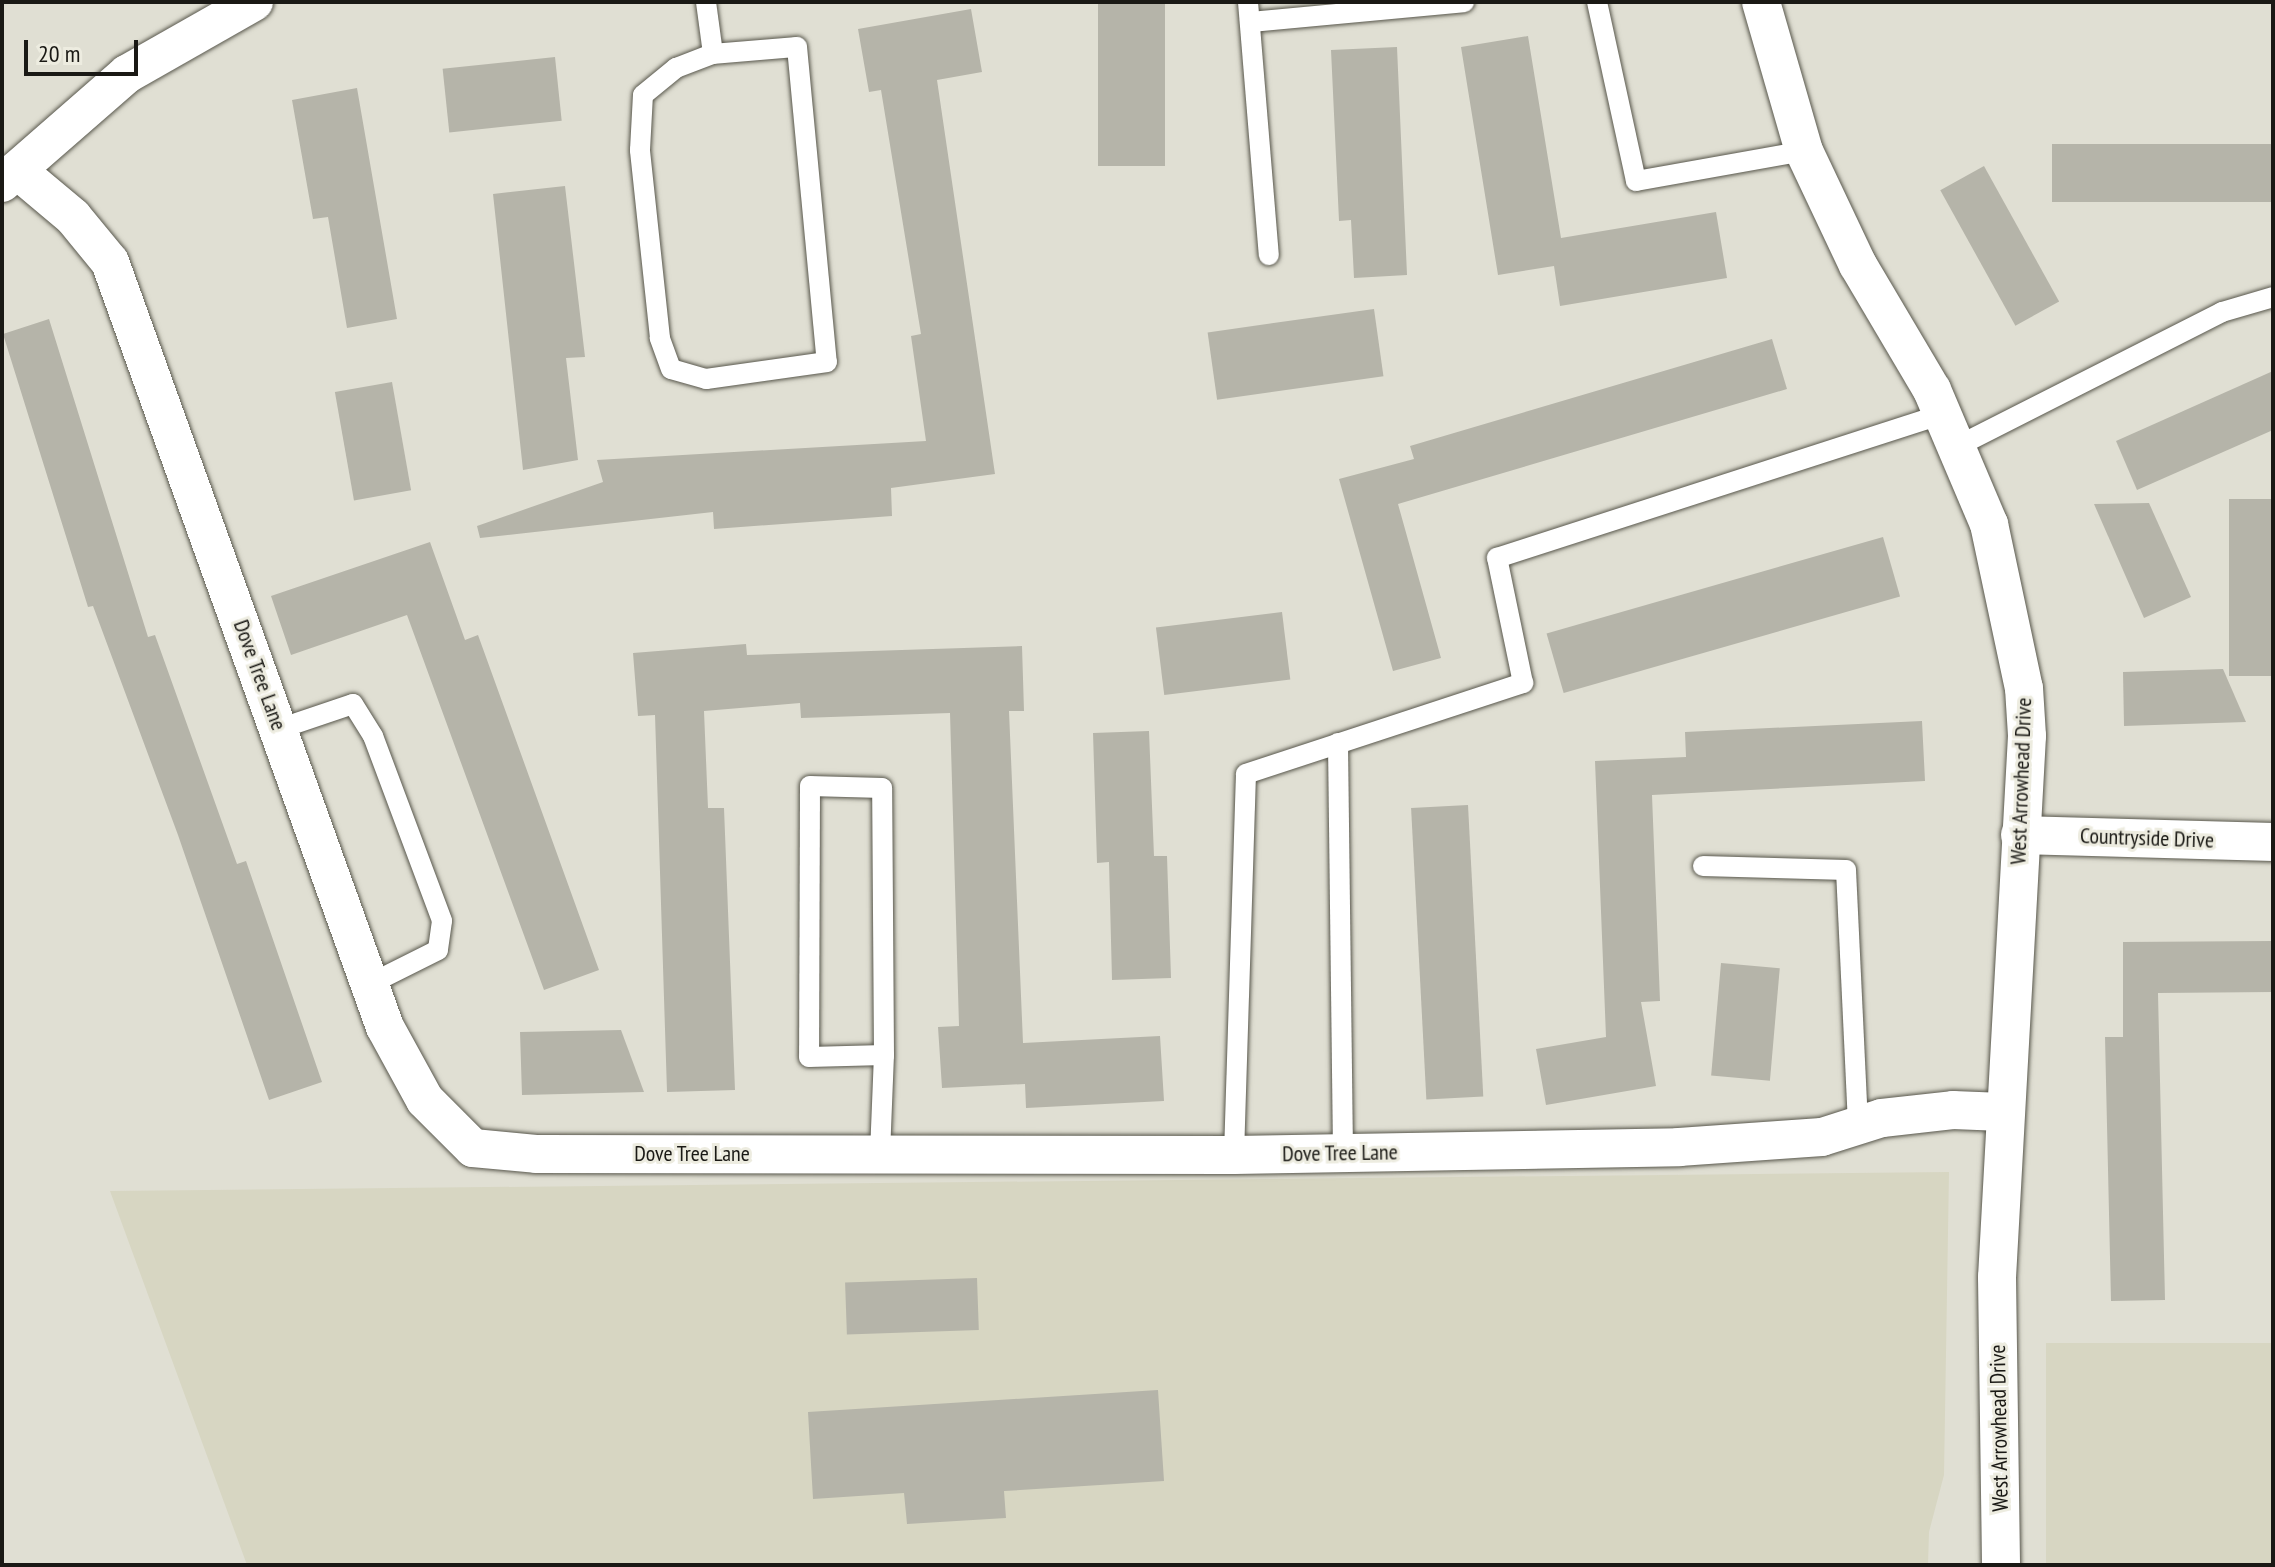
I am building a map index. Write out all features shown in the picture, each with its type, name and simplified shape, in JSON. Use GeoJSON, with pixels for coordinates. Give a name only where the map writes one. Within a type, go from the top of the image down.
{"type":"FeatureCollection","features":[{"type":"Feature","properties":{"kind":"street"},"geometry":{"type":"LineString","coordinates":[[9,177],[127,74],[254,2]]}},
{"type":"Feature","properties":{"kind":"street","name":"West Arrowhead Drive"},"geometry":{"type":"LineString","coordinates":[[1761,2],[1804,151],[1858,265],[1951,430],[1989,524],[2024,688],[2020,835],[2003,1112],[1997,1277],[2001,1565]]}},
{"type":"Feature","properties":{"kind":"street","name":"Dove Tree Lane"},"geometry":{"type":"LineString","coordinates":[[9,177],[73,217],[110,262],[370,984],[425,1100],[473,1148],[536,1154],[1234,1155],[1707,1146],[1822,1137],[1858,1125],[1953,1110],[2003,1112]]}},
{"type":"Feature","properties":{"kind":"street","name":"Countryside Drive"},"geometry":{"type":"LineString","coordinates":[[2020,835],[2273,842]]}},
{"type":"Feature","properties":{"kind":"lane"},"geometry":{"type":"LineString","coordinates":[[706,2],[713,54]]}},
{"type":"Feature","properties":{"kind":"lane"},"geometry":{"type":"LineString","coordinates":[[1269,255],[1249,12],[1464,2]]}},
{"type":"Feature","properties":{"kind":"lane"},"geometry":{"type":"LineString","coordinates":[[1597,2],[1636,181],[1804,151]]}},
{"type":"Feature","properties":{"kind":"lane"},"geometry":{"type":"LineString","coordinates":[[797,47],[827,362],[706,379],[671,369],[660,338],[640,150],[643,95],[676,68],[713,54],[797,47]]}},
{"type":"Feature","properties":{"kind":"lane"},"geometry":{"type":"LineString","coordinates":[[1234,1155],[1246,774],[1523,683],[1497,558],[1951,430],[2222,312],[2273,297]]}},
{"type":"Feature","properties":{"kind":"lane"},"geometry":{"type":"LineString","coordinates":[[279,729],[353,704],[373,736],[442,921],[438,950],[370,984]]}},
{"type":"Feature","properties":{"kind":"lane"},"geometry":{"type":"LineString","coordinates":[[1338,743],[1343,1153]]}},
{"type":"Feature","properties":{"kind":"lane"},"geometry":{"type":"LineString","coordinates":[[880,1154],[884,1055],[882,788],[810,786],[809,1057],[884,1055]]}},
{"type":"Feature","properties":{"kind":"lane"},"geometry":{"type":"LineString","coordinates":[[1703,866],[1846,870],[1858,1125]]}},
{"type":"Feature","properties":{"kind":"shaded area"},"geometry":{"type":"Polygon","coordinates":[[[1949,1172],[1944,1475],[1929,1532],[1928,1565],[247,1565],[110,1191],[1949,1172]]]}},
{"type":"Feature","properties":{"kind":"shaded area"},"geometry":{"type":"Polygon","coordinates":[[[2046,1343],[2273,1343],[2273,1565],[2046,1565],[2046,1343]]]}},
{"type":"Feature","properties":{"kind":"building"},"geometry":{"type":"Polygon","coordinates":[[[1098,2],[1165,2],[1165,166],[1098,166],[1098,2]]]}},
{"type":"Feature","properties":{"kind":"building"},"geometry":{"type":"Polygon","coordinates":[[[971,9],[982,72],[937,80],[995,474],[891,488],[892,516],[714,529],[713,512],[480,538],[477,526],[603,482],[597,460],[926,441],[911,336],[921,334],[881,90],[869,92],[858,29],[971,9]]]}},
{"type":"Feature","properties":{"kind":"building"},"geometry":{"type":"Polygon","coordinates":[[[1528,36],[1561,238],[1716,212],[1727,278],[1560,306],[1554,266],[1498,275],[1461,47],[1528,36]]]}},
{"type":"Feature","properties":{"kind":"building"},"geometry":{"type":"Polygon","coordinates":[[[1397,47],[1407,275],[1354,278],[1351,220],[1339,221],[1331,50],[1397,47]]]}},
{"type":"Feature","properties":{"kind":"building"},"geometry":{"type":"Polygon","coordinates":[[[555,57],[562,121],[449,132],[443,69],[555,57]]]}},
{"type":"Feature","properties":{"kind":"building"},"geometry":{"type":"Polygon","coordinates":[[[357,88],[397,319],[347,328],[328,217],[313,219],[292,100],[357,88]]]}},
{"type":"Feature","properties":{"kind":"building"},"geometry":{"type":"Polygon","coordinates":[[[2052,144],[2273,144],[2273,202],[2052,202],[2052,144]]]}},
{"type":"Feature","properties":{"kind":"building"},"geometry":{"type":"Polygon","coordinates":[[[1984,166],[2059,302],[2015,326],[1940,190],[1984,166]]]}},
{"type":"Feature","properties":{"kind":"building"},"geometry":{"type":"Polygon","coordinates":[[[565,186],[585,357],[566,358],[578,460],[523,470],[493,194],[565,186]]]}},
{"type":"Feature","properties":{"kind":"building"},"geometry":{"type":"Polygon","coordinates":[[[1374,309],[1383,376],[1217,400],[1208,332],[1374,309]]]}},
{"type":"Feature","properties":{"kind":"building"},"geometry":{"type":"Polygon","coordinates":[[[49,319],[148,637],[155,635],[237,864],[246,861],[322,1082],[269,1100],[178,835],[93,606],[88,607],[3,334],[49,319]]]}},
{"type":"Feature","properties":{"kind":"building"},"geometry":{"type":"Polygon","coordinates":[[[1772,339],[1787,389],[1398,504],[1441,658],[1393,671],[1339,479],[1414,459],[1410,446],[1772,339]]]}},
{"type":"Feature","properties":{"kind":"building"},"geometry":{"type":"Polygon","coordinates":[[[2273,371],[2273,430],[2137,490],[2116,441],[2273,371]]]}},
{"type":"Feature","properties":{"kind":"building"},"geometry":{"type":"Polygon","coordinates":[[[392,382],[411,490],[354,500],[335,392],[392,382]]]}},
{"type":"Feature","properties":{"kind":"building"},"geometry":{"type":"Polygon","coordinates":[[[2229,499],[2273,499],[2273,676],[2229,676],[2229,499]]]}},
{"type":"Feature","properties":{"kind":"building"},"geometry":{"type":"Polygon","coordinates":[[[2149,503],[2191,597],[2144,618],[2094,504],[2149,503]]]}},
{"type":"Feature","properties":{"kind":"building"},"geometry":{"type":"Polygon","coordinates":[[[1883,537],[1900,597],[1564,693],[1547,633],[1883,537]]]}},
{"type":"Feature","properties":{"kind":"building"},"geometry":{"type":"Polygon","coordinates":[[[430,542],[465,640],[478,635],[599,970],[544,990],[407,615],[291,655],[271,596],[430,542]]]}},
{"type":"Feature","properties":{"kind":"building"},"geometry":{"type":"Polygon","coordinates":[[[1282,612],[1290,679],[1164,695],[1156,627],[1282,612]]]}},
{"type":"Feature","properties":{"kind":"building"},"geometry":{"type":"Polygon","coordinates":[[[746,644],[747,655],[1022,646],[1024,711],[1009,711],[1023,1043],[1160,1036],[1164,1101],[1026,1108],[1025,1084],[942,1088],[938,1027],[959,1026],[950,713],[801,718],[800,703],[704,711],[708,808],[724,808],[735,1090],[667,1092],[655,715],[638,716],[633,653],[746,644]]]}},
{"type":"Feature","properties":{"kind":"building"},"geometry":{"type":"Polygon","coordinates":[[[2223,669],[2246,722],[2124,726],[2123,672],[2223,669]]]}},
{"type":"Feature","properties":{"kind":"building"},"geometry":{"type":"Polygon","coordinates":[[[1922,721],[1925,781],[1652,795],[1660,1001],[1641,1002],[1656,1086],[1546,1105],[1536,1049],[1606,1037],[1595,761],[1686,757],[1685,732],[1922,721]]]}},
{"type":"Feature","properties":{"kind":"building"},"geometry":{"type":"Polygon","coordinates":[[[1149,731],[1154,856],[1167,856],[1171,978],[1112,980],[1109,862],[1097,863],[1093,733],[1149,731]]]}},
{"type":"Feature","properties":{"kind":"building"},"geometry":{"type":"Polygon","coordinates":[[[1468,805],[1483,1097],[1426,1100],[1411,808],[1468,805]]]}},
{"type":"Feature","properties":{"kind":"building"},"geometry":{"type":"Polygon","coordinates":[[[2273,941],[2273,992],[2158,993],[2165,1300],[2111,1301],[2105,1037],[2123,1037],[2123,942],[2273,941]]]}},
{"type":"Feature","properties":{"kind":"building"},"geometry":{"type":"Polygon","coordinates":[[[1721,963],[1780,968],[1770,1081],[1711,1076],[1721,963]]]}},
{"type":"Feature","properties":{"kind":"building"},"geometry":{"type":"Polygon","coordinates":[[[621,1030],[644,1092],[522,1095],[520,1032],[621,1030]]]}},
{"type":"Feature","properties":{"kind":"building"},"geometry":{"type":"Polygon","coordinates":[[[977,1278],[979,1330],[847,1335],[845,1283],[977,1278]]]}},
{"type":"Feature","properties":{"kind":"building"},"geometry":{"type":"Polygon","coordinates":[[[1158,1390],[1164,1481],[1004,1491],[1006,1518],[907,1524],[904,1493],[813,1499],[808,1412],[1158,1390]]]}}]}
